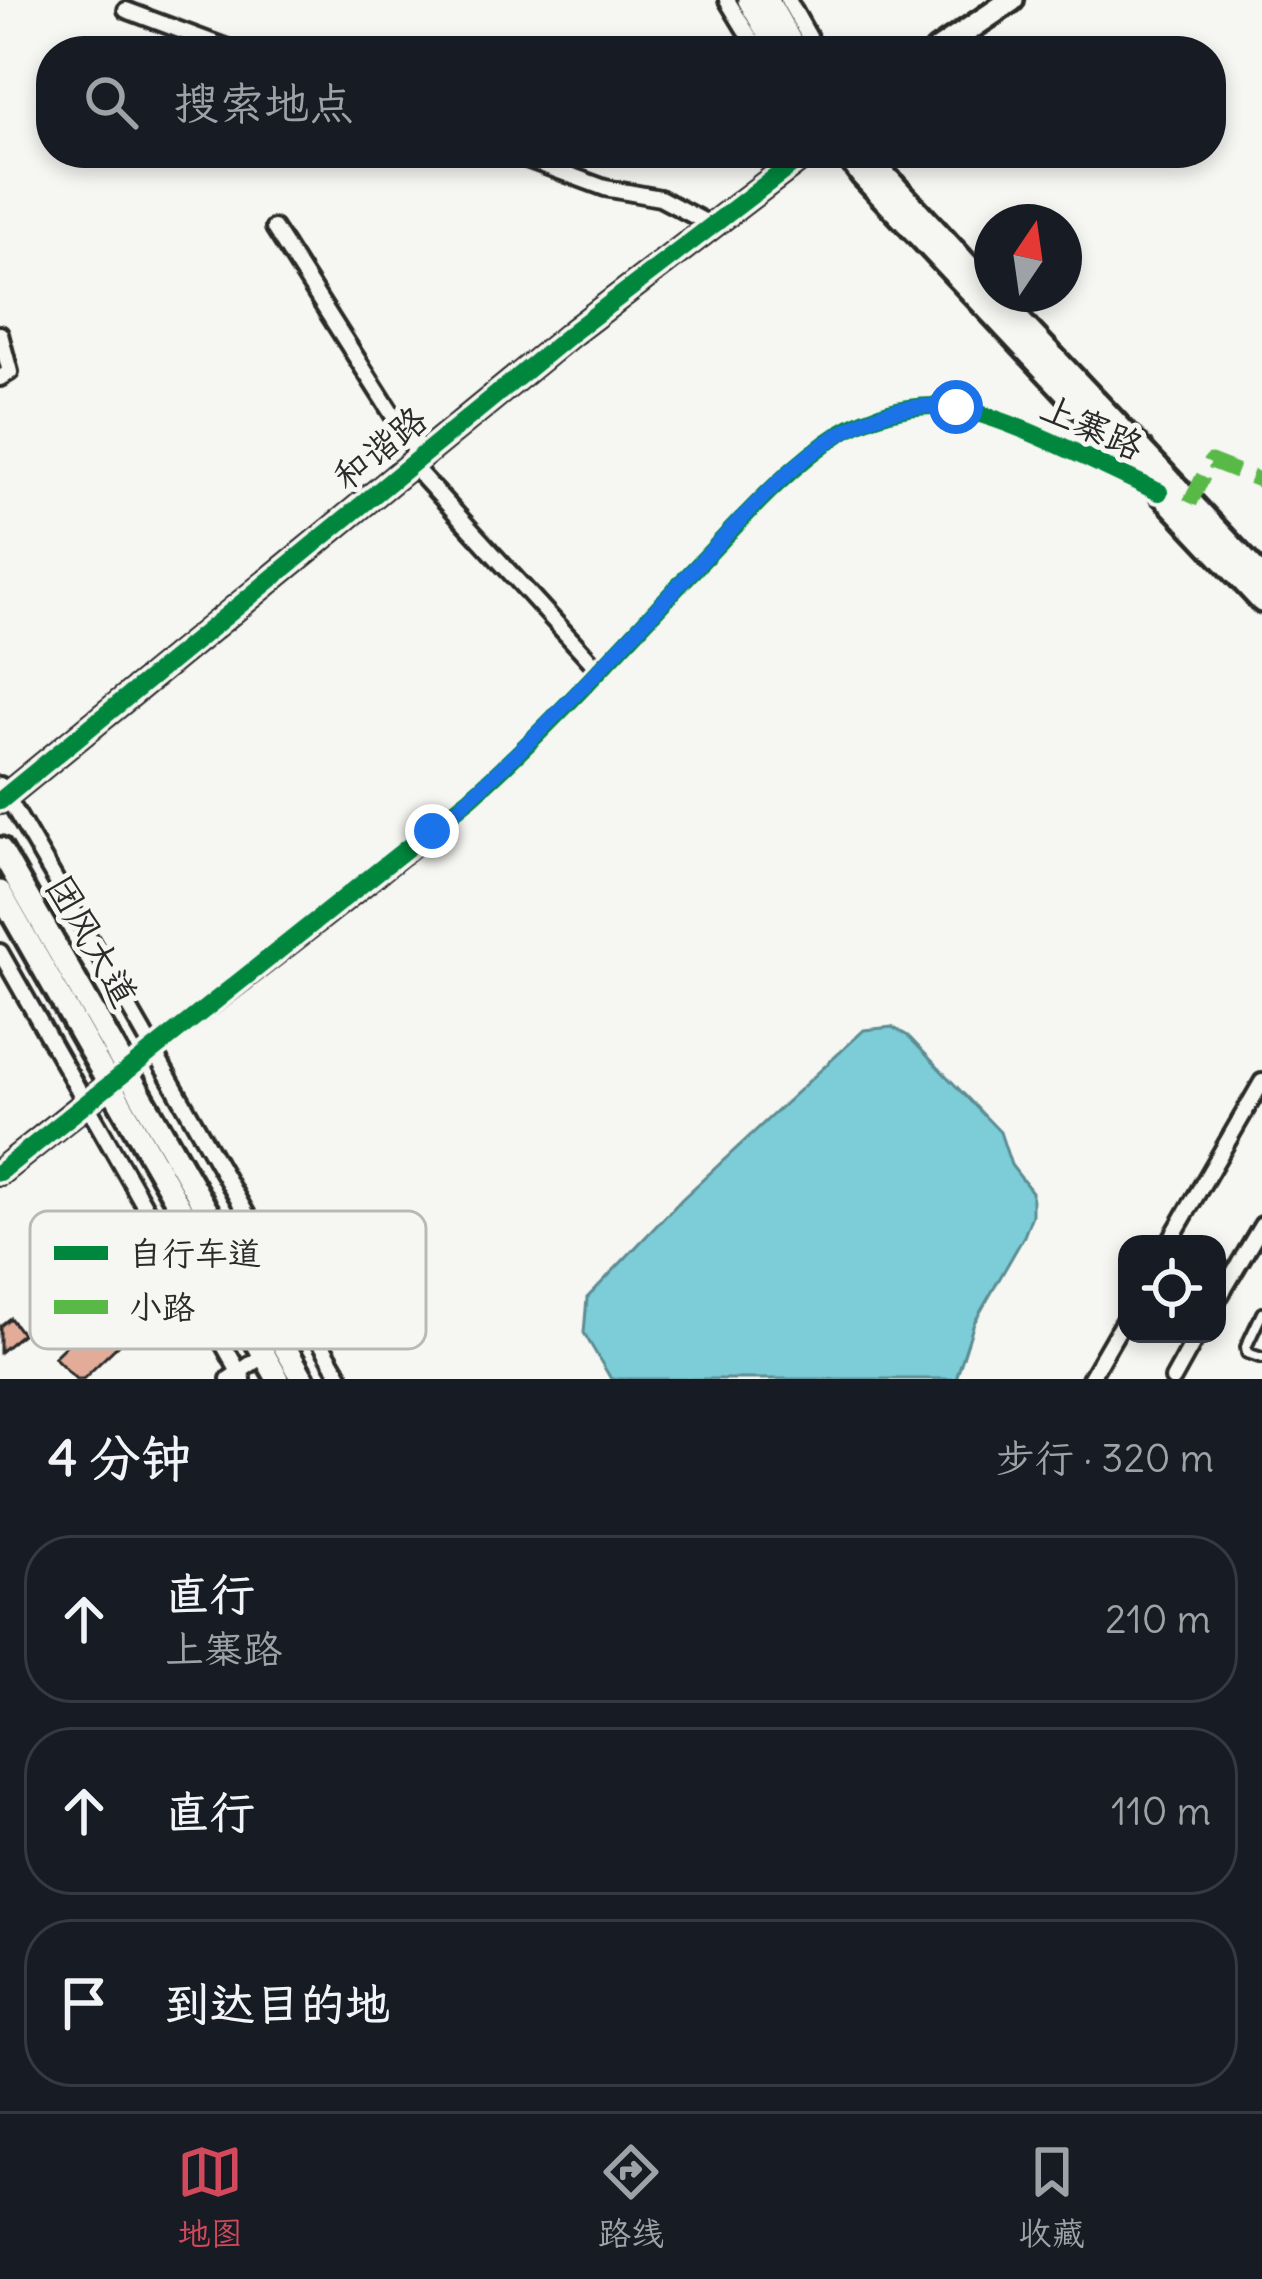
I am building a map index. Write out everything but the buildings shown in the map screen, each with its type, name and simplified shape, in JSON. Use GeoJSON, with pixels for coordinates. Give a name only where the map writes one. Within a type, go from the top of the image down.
{"type":"FeatureCollection","features":[{"type":"Feature","properties":{"kind":"street"},"geometry":{"type":"LineString","coordinates":[[727,0],[749,36]]}},
{"type":"Feature","properties":{"kind":"street"},"geometry":{"type":"LineString","coordinates":[[749,0],[769,36]]}},
{"type":"Feature","properties":{"kind":"street"},"geometry":{"type":"LineString","coordinates":[[766,0],[787,36]]}},
{"type":"Feature","properties":{"kind":"street"},"geometry":{"type":"LineString","coordinates":[[788,0],[809,36]]}},
{"type":"Feature","properties":{"kind":"street"},"geometry":{"type":"LineString","coordinates":[[959,36],[1012,0]]}},
{"type":"Feature","properties":{"kind":"street"},"geometry":{"type":"LineString","coordinates":[[126,10],[196,36]]}},
{"type":"Feature","properties":{"kind":"street"},"geometry":{"type":"LineString","coordinates":[[551,168],[605,188],[660,197],[713,226]]}},
{"type":"Feature","properties":{"kind":"street","name":"和谐路"},"geometry":{"type":"LineString","coordinates":[[2,794],[573,332],[788,168]]}},
{"type":"Feature","properties":{"kind":"street"},"geometry":{"type":"LineString","coordinates":[[857,168],[1262,601]]}},
{"type":"Feature","properties":{"kind":"street"},"geometry":{"type":"LineString","coordinates":[[878,168],[974,272]]}},
{"type":"Feature","properties":{"kind":"street"},"geometry":{"type":"LineString","coordinates":[[274,228],[416,461],[598,669]]}},
{"type":"Feature","properties":{"kind":"street"},"geometry":{"type":"LineString","coordinates":[[1011,312],[1262,578]]}},
{"type":"Feature","properties":{"kind":"street"},"geometry":{"type":"LineString","coordinates":[[0,334],[10,372],[0,378]]}},
{"type":"Feature","properties":{"kind":"street","name":"上寨路"},"geometry":{"type":"LineString","coordinates":[[119,1077],[470,798],[530,744],[758,503],[827,443],[876,416],[924,406],[973,412],[1160,492]]}},
{"type":"Feature","properties":{"kind":"street"},"geometry":{"type":"LineString","coordinates":[[2,794],[243,1211]]}},
{"type":"Feature","properties":{"kind":"street","name":"团风大道"},"geometry":{"type":"LineString","coordinates":[[0,849],[189,1211]]}},
{"type":"Feature","properties":{"kind":"street","name":"团风大道"},"geometry":{"type":"LineString","coordinates":[[0,892],[201,1211]]}},
{"type":"Feature","properties":{"kind":"street"},"geometry":{"type":"LineString","coordinates":[[0,952],[145,1211]]}},
{"type":"Feature","properties":{"kind":"street"},"geometry":{"type":"LineString","coordinates":[[0,1172],[119,1077]]}},
{"type":"Feature","properties":{"kind":"street"},"geometry":{"type":"LineString","coordinates":[[1173,1235],[1262,1082]]}},
{"type":"Feature","properties":{"kind":"street"},"geometry":{"type":"LineString","coordinates":[[1226,1286],[1262,1225]]}},
{"type":"Feature","properties":{"kind":"street"},"geometry":{"type":"LineString","coordinates":[[1090,1379],[1118,1331]]}},
{"type":"Feature","properties":{"kind":"street"},"geometry":{"type":"LineString","coordinates":[[1173,1379],[1193,1343]]}},
{"type":"Feature","properties":{"kind":"street"},"geometry":{"type":"LineString","coordinates":[[222,1349],[237,1377],[264,1355]]}},
{"type":"Feature","properties":{"kind":"street","name":"团风大道"},"geometry":{"type":"LineString","coordinates":[[261,1349],[278,1379]]}},
{"type":"Feature","properties":{"kind":"street","name":"团风大道"},"geometry":{"type":"LineString","coordinates":[[286,1349],[304,1379]]}},
{"type":"Feature","properties":{"kind":"street"},"geometry":{"type":"LineString","coordinates":[[324,1349],[342,1379]]}},
{"type":"Feature","properties":{"kind":"lane"},"geometry":{"type":"LineString","coordinates":[[1262,1313],[1246,1347],[1262,1358]]}},
{"type":"Feature","properties":{"kind":"water"},"geometry":{"type":"Polygon","coordinates":[[[892,1027],[908,1036],[1000,1132],[1011,1165],[1032,1192],[1032,1215],[1024,1236],[974,1323],[956,1379],[611,1379],[584,1333],[587,1298],[682,1199],[864,1030],[892,1027]]]}},
{"type":"Feature","properties":{"kind":"marked path"},"geometry":{"type":"LineString","coordinates":[[1190,503],[1211,461],[1262,481]]}},
{"type":"Feature","properties":{"kind":"cycle path"},"geometry":{"type":"LineString","coordinates":[[0,801],[573,332],[787,168]]}},
{"type":"Feature","properties":{"kind":"cycle path"},"geometry":{"type":"LineString","coordinates":[[0,1172],[470,798],[768,493],[842,432],[901,409],[961,409],[1018,427],[1159,492]]}},
{"type":"Feature","properties":{"kind":"route"},"geometry":{"type":"LineString","coordinates":[[432,831],[530,744],[758,503],[827,443],[859,423],[892,411],[956,407]]}}]}
